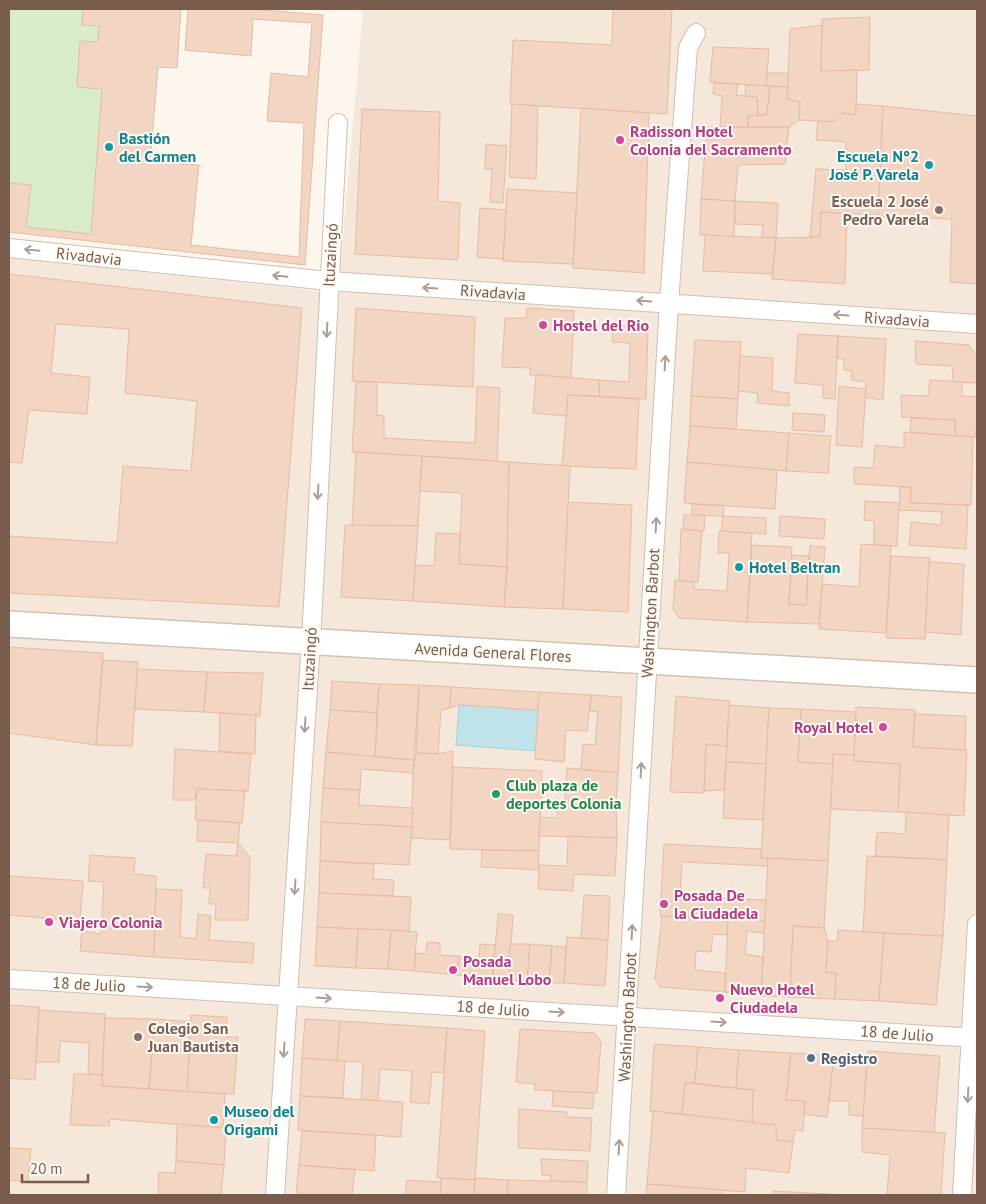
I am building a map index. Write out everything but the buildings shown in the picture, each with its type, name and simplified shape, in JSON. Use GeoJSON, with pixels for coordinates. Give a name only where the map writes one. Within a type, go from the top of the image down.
{"type":"FeatureCollection","features":[{"type":"Feature","properties":{"kind":"street","name":"Washington Barbot"},"geometry":{"type":"LineString","coordinates":[[616,1195],[669,303],[688,48],[696,32]]}},
{"type":"Feature","properties":{"kind":"street","name":"Ituzaingó"},"geometry":{"type":"LineString","coordinates":[[275,1195],[311,642],[338,123]]}},
{"type":"Feature","properties":{"kind":"street","name":"Rivadavia"},"geometry":{"type":"LineString","coordinates":[[9,248],[329,281],[977,324]]}},
{"type":"Feature","properties":{"kind":"street","name":"Avenida General Flores"},"geometry":{"type":"LineString","coordinates":[[9,624],[977,680]]}},
{"type":"Feature","properties":{"kind":"street"},"geometry":{"type":"LineString","coordinates":[[962,1195],[974,1038],[977,924]]}},
{"type":"Feature","properties":{"kind":"street","name":"18 de Julio"},"geometry":{"type":"LineString","coordinates":[[9,979],[974,1038]]}},
{"type":"Feature","properties":{"kind":"shaded area"},"geometry":{"type":"Polygon","coordinates":[[[363,9],[977,9],[977,1195],[9,1195],[9,258],[338,293],[363,9]]]}},
{"type":"Feature","properties":{"kind":"green space"},"geometry":{"type":"Polygon","coordinates":[[[9,9],[83,9],[82,25],[99,26],[98,42],[80,41],[77,86],[102,89],[91,234],[26,227],[31,185],[9,183],[9,9]]]}},
{"type":"Feature","properties":{"kind":"water","name":"Club plaza de deportes Colonia"},"geometry":{"type":"Polygon","coordinates":[[[459,705],[538,710],[536,751],[456,745],[459,705]]]}},
{"type":"Feature","properties":{"kind":"place","name":"Radisson Hotel Colonia del Sacramento"},"geometry":{"type":"Point","coordinates":[620,140]}},
{"type":"Feature","properties":{"kind":"place","name":"Bastión del Carmen"},"geometry":{"type":"Point","coordinates":[109,147]}},
{"type":"Feature","properties":{"kind":"place","name":"Escuela N°2 José P. Varela"},"geometry":{"type":"Point","coordinates":[929,165]}},
{"type":"Feature","properties":{"kind":"place","name":"Escuela 2 José Pedro Varela"},"geometry":{"type":"Point","coordinates":[939,210]}},
{"type":"Feature","properties":{"kind":"place","name":"Hostel del Rio"},"geometry":{"type":"Point","coordinates":[543,325]}},
{"type":"Feature","properties":{"kind":"place","name":"Hotel Beltran"},"geometry":{"type":"Point","coordinates":[739,567]}},
{"type":"Feature","properties":{"kind":"place","name":"Royal Hotel"},"geometry":{"type":"Point","coordinates":[883,727]}},
{"type":"Feature","properties":{"kind":"place","name":"Club plaza de deportes Colonia"},"geometry":{"type":"Point","coordinates":[496,794]}},
{"type":"Feature","properties":{"kind":"place","name":"Posada De la Ciudadela"},"geometry":{"type":"Point","coordinates":[664,904]}},
{"type":"Feature","properties":{"kind":"place","name":"Viajero Colonia"},"geometry":{"type":"Point","coordinates":[49,922]}},
{"type":"Feature","properties":{"kind":"place","name":"Posada Manuel Lobo"},"geometry":{"type":"Point","coordinates":[453,970]}},
{"type":"Feature","properties":{"kind":"place","name":"Nuevo Hotel Ciudadela"},"geometry":{"type":"Point","coordinates":[720,998]}},
{"type":"Feature","properties":{"kind":"place","name":"Colegio San Juan Bautista"},"geometry":{"type":"Point","coordinates":[138,1037]}},
{"type":"Feature","properties":{"kind":"place","name":"Registro"},"geometry":{"type":"Point","coordinates":[811,1058]}},
{"type":"Feature","properties":{"kind":"place","name":"Museo del Origami"},"geometry":{"type":"Point","coordinates":[214,1120]}}]}
